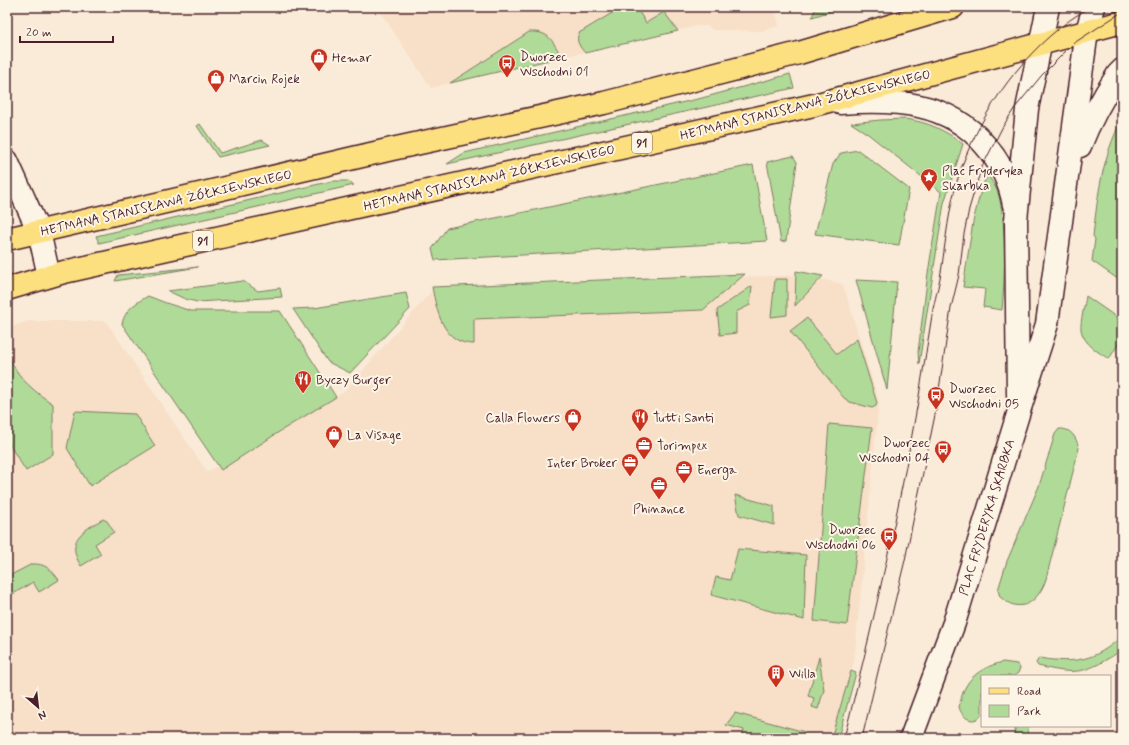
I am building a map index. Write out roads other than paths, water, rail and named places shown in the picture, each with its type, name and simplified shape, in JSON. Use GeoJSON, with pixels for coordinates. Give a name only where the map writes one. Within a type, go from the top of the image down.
{"type":"FeatureCollection","features":[{"type":"Feature","properties":{"kind":"main road","name":"HETMANA STANISŁAWA ŻÓŁKIEWSKIEGO"},"geometry":{"type":"LineString","coordinates":[[7,239],[377,152],[604,102],[800,53],[953,7]]}},
{"type":"Feature","properties":{"kind":"main road","name":"HETMANA STANISŁAWA ŻÓŁKIEWSKIEGO"},"geometry":{"type":"LineString","coordinates":[[7,289],[49,276],[400,196],[814,105],[1122,22]]}},
{"type":"Feature","properties":{"kind":"street","name":"PLAC FRYDERYKA SKARBKA"},"geometry":{"type":"LineString","coordinates":[[1019,411],[1016,220],[1027,109],[1048,7]]}},
{"type":"Feature","properties":{"kind":"street","name":"PLAC FRYDERYKA SKARBKA"},"geometry":{"type":"LineString","coordinates":[[911,738],[954,623],[1047,324],[1087,31],[1094,7]]}},
{"type":"Feature","properties":{"kind":"street","name":"PLAC FRYDERYKA SKARBKA"},"geometry":{"type":"LineString","coordinates":[[1068,177],[1087,127],[1101,100],[1122,70]]}},
{"type":"Feature","properties":{"kind":"street","name":"PLAC FRYDERYKA SKARBKA"},"geometry":{"type":"LineString","coordinates":[[814,105],[877,101],[898,102],[926,108],[955,119],[976,134],[1000,165],[1009,188],[1016,220]]}},
{"type":"Feature","properties":{"kind":"street"},"geometry":{"type":"LineString","coordinates":[[7,161],[38,232],[49,276]]}},
{"type":"Feature","properties":{"kind":"tram line"},"geometry":{"type":"LineString","coordinates":[[844,738],[875,610],[903,482],[933,309],[941,272],[950,211],[960,171],[975,135],[987,113],[1016,72],[1032,53],[1050,36],[1069,20],[1090,7]]}},
{"type":"Feature","properties":{"kind":"tram line"},"geometry":{"type":"LineString","coordinates":[[862,738],[905,560],[936,410],[951,308],[959,275],[964,234],[969,209],[981,169],[1002,128],[1014,109],[1042,75],[1074,43],[1122,12]]}},
{"type":"Feature","properties":{"kind":"place","name":"Hemar"},"geometry":{"type":"Point","coordinates":[319,72]}},
{"type":"Feature","properties":{"kind":"place","name":"Dworzec Wschodni 01"},"geometry":{"type":"Point","coordinates":[507,78]}},
{"type":"Feature","properties":{"kind":"place","name":"Marcin Rojek"},"geometry":{"type":"Point","coordinates":[216,93]}},
{"type":"Feature","properties":{"kind":"place","name":"Plac Fryderyka Skarbka"},"geometry":{"type":"Point","coordinates":[929,192]}},
{"type":"Feature","properties":{"kind":"place","name":"Byczy Burger"},"geometry":{"type":"Point","coordinates":[303,394]}},
{"type":"Feature","properties":{"kind":"place","name":"Dworzec Wschodni 05"},"geometry":{"type":"Point","coordinates":[936,410]}},
{"type":"Feature","properties":{"kind":"place","name":"Calla Flowers"},"geometry":{"type":"Point","coordinates":[573,432]}},
{"type":"Feature","properties":{"kind":"place","name":"Tutti Santi"},"geometry":{"type":"Point","coordinates":[640,432]}},
{"type":"Feature","properties":{"kind":"place","name":"La Visage"},"geometry":{"type":"Point","coordinates":[334,449]}},
{"type":"Feature","properties":{"kind":"place","name":"Torimpex"},"geometry":{"type":"Point","coordinates":[644,460]}},
{"type":"Feature","properties":{"kind":"place","name":"Dworzec Wschodni 04"},"geometry":{"type":"Point","coordinates":[943,464]}},
{"type":"Feature","properties":{"kind":"place","name":"Inter Broker"},"geometry":{"type":"Point","coordinates":[630,477]}},
{"type":"Feature","properties":{"kind":"place","name":"Energa"},"geometry":{"type":"Point","coordinates":[684,484]}},
{"type":"Feature","properties":{"kind":"place","name":"Phinance"},"geometry":{"type":"Point","coordinates":[659,500]}},
{"type":"Feature","properties":{"kind":"place","name":"Dworzec Wschodni 06"},"geometry":{"type":"Point","coordinates":[889,551]}},
{"type":"Feature","properties":{"kind":"place","name":"Willa"},"geometry":{"type":"Point","coordinates":[776,688]}}]}
